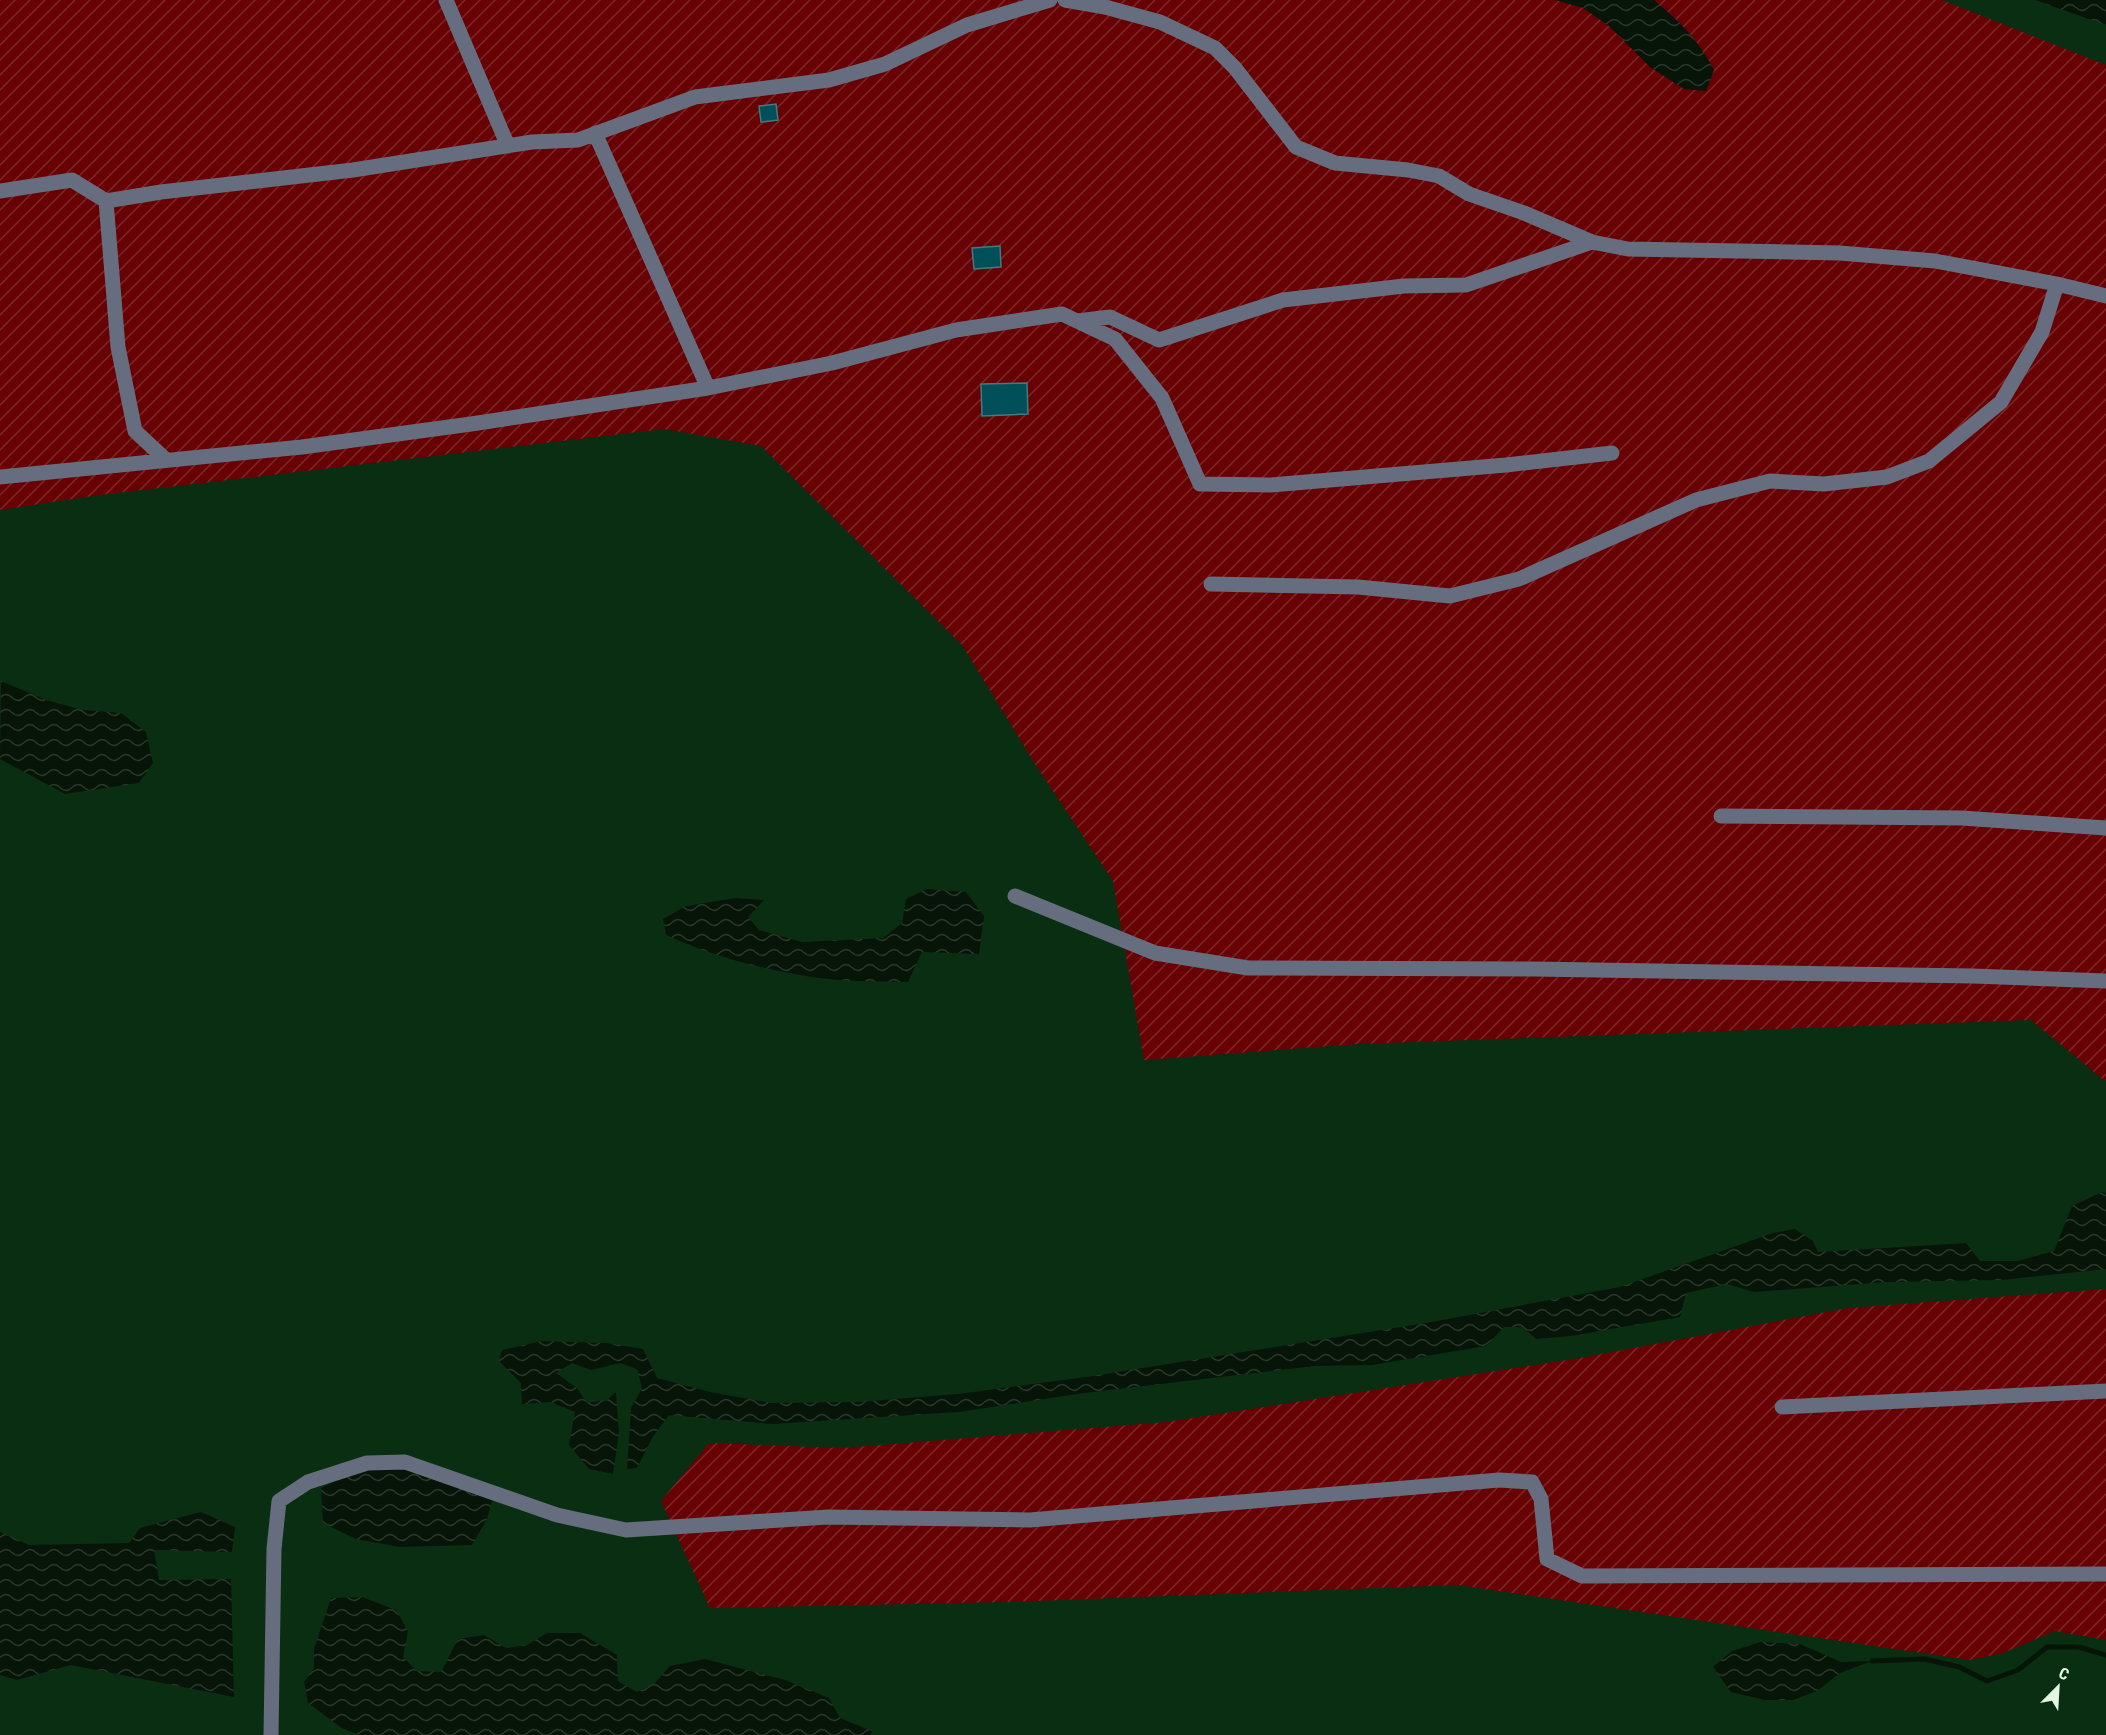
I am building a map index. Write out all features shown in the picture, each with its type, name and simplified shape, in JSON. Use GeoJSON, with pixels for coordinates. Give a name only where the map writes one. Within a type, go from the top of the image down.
{"type":"FeatureCollection","features":[{"type":"Feature","properties":{"kind":"street"},"geometry":{"type":"LineString","coordinates":[[446,0],[508,146]]}},
{"type":"Feature","properties":{"kind":"street"},"geometry":{"type":"LineString","coordinates":[[0,191],[72,180],[106,201],[161,192],[353,170],[532,142],[578,140],[695,97],[829,80],[885,64],[967,25],[1050,0]]}},
{"type":"Feature","properties":{"kind":"street"},"geometry":{"type":"LineString","coordinates":[[1065,0],[1160,22],[1215,48],[1235,68],[1296,147],[1335,163],[1408,170],[1439,176],[1469,194],[1524,213],[1592,242],[1628,249],[1840,253],[1935,261],[2057,284],[2106,296]]}},
{"type":"Feature","properties":{"kind":"street"},"geometry":{"type":"LineString","coordinates":[[596,134],[708,388]]}},
{"type":"Feature","properties":{"kind":"street"},"geometry":{"type":"LineString","coordinates":[[106,201],[118,347],[135,431],[165,459]]}},
{"type":"Feature","properties":{"kind":"street"},"geometry":{"type":"LineString","coordinates":[[1077,321],[1110,317],[1159,340],[1283,300],[1404,286],[1466,285],[1592,242]]}},
{"type":"Feature","properties":{"kind":"street"},"geometry":{"type":"LineString","coordinates":[[1211,584],[1358,587],[1450,596],[1519,579],[1696,500],[1770,481],[1824,484],[1887,477],[1929,461],[2001,402],[2043,332],[2057,284]]}},
{"type":"Feature","properties":{"kind":"street"},"geometry":{"type":"LineString","coordinates":[[0,477],[336,442],[708,388],[832,363],[956,330],[1062,314],[1115,339],[1162,398],[1200,484],[1271,485],[1506,465],[1612,453]]}},
{"type":"Feature","properties":{"kind":"street"},"geometry":{"type":"LineString","coordinates":[[1721,816],[1962,818],[2106,828]]}},
{"type":"Feature","properties":{"kind":"street"},"geometry":{"type":"LineString","coordinates":[[1015,896],[1155,953],[1248,968],[1534,969],[1972,976],[2106,981]]}},
{"type":"Feature","properties":{"kind":"street"},"geometry":{"type":"LineString","coordinates":[[1782,1407],[2106,1391]]}},
{"type":"Feature","properties":{"kind":"street"},"geometry":{"type":"LineString","coordinates":[[271,1735],[274,1549],[279,1501],[308,1482],[367,1463],[405,1462],[557,1515],[626,1530],[828,1517],[1030,1520],[1499,1480],[1532,1482],[1541,1499],[1547,1559],[1582,1576],[2106,1574]]}},
{"type":"Feature","properties":{"kind":"shaded area"},"geometry":{"type":"Polygon","coordinates":[[[0,0],[1942,0],[2106,65],[2106,1082],[2031,1020],[1358,1044],[1144,1060],[1113,881],[1035,764],[962,645],[761,446],[664,429],[99,495],[0,510],[0,0]]]}},
{"type":"Feature","properties":{"kind":"shaded area"},"geometry":{"type":"Polygon","coordinates":[[[2106,1289],[2106,1640],[2055,1631],[2003,1653],[1970,1660],[1458,1585],[1008,1602],[710,1608],[661,1501],[709,1443],[842,1448],[1167,1422],[1580,1358],[1848,1308],[2106,1289]]]}},
{"type":"Feature","properties":{"kind":"water"},"geometry":{"type":"Polygon","coordinates":[[[1555,0],[1654,0],[1688,32],[1708,59],[1714,70],[1706,91],[1684,89],[1650,67],[1609,26],[1583,8],[1555,0]]]}},
{"type":"Feature","properties":{"kind":"water"},"geometry":{"type":"Polygon","coordinates":[[[2035,0],[2106,0],[2106,25],[2035,0]]]}},
{"type":"Feature","properties":{"kind":"water"},"geometry":{"type":"Polygon","coordinates":[[[1,681],[46,700],[83,710],[121,713],[146,732],[153,763],[139,783],[65,794],[0,759],[1,681]]]}},
{"type":"Feature","properties":{"kind":"water"},"geometry":{"type":"Polygon","coordinates":[[[927,889],[966,892],[984,916],[979,954],[922,952],[908,982],[823,979],[755,966],[666,935],[663,919],[686,906],[736,898],[764,900],[748,917],[759,930],[802,942],[883,938],[902,923],[906,899],[927,889]]]}},
{"type":"Feature","properties":{"kind":"water"},"geometry":{"type":"Polygon","coordinates":[[[2102,1192],[2106,1193],[2106,1269],[2002,1280],[1887,1282],[1754,1292],[1727,1284],[1686,1293],[1680,1317],[1571,1336],[1536,1339],[1523,1327],[1504,1327],[1486,1346],[1372,1365],[1315,1366],[1084,1393],[959,1412],[772,1424],[669,1415],[652,1438],[637,1468],[627,1469],[631,1408],[642,1388],[637,1369],[620,1363],[591,1370],[572,1363],[556,1373],[577,1388],[587,1403],[607,1400],[616,1392],[619,1433],[613,1474],[589,1469],[569,1445],[575,1412],[551,1402],[522,1404],[521,1383],[499,1361],[502,1350],[542,1341],[606,1343],[643,1349],[657,1378],[710,1392],[771,1403],[858,1402],[958,1394],[1086,1377],[1426,1323],[1620,1287],[1773,1233],[1795,1229],[1813,1241],[1818,1252],[1966,1243],[1980,1261],[2018,1261],[2054,1251],[2072,1206],[2102,1192]]]}},
{"type":"Feature","properties":{"kind":"water"},"geometry":{"type":"Polygon","coordinates":[[[397,1467],[450,1483],[492,1501],[487,1519],[472,1545],[400,1547],[356,1539],[323,1523],[321,1488],[352,1473],[397,1467]]]}},
{"type":"Feature","properties":{"kind":"water"},"geometry":{"type":"Polygon","coordinates":[[[201,1512],[235,1527],[232,1552],[154,1550],[159,1580],[231,1579],[234,1697],[71,1665],[17,1680],[0,1675],[0,1532],[29,1545],[129,1543],[140,1528],[201,1512]]]}},
{"type":"Feature","properties":{"kind":"water"},"geometry":{"type":"Polygon","coordinates":[[[362,1597],[396,1610],[408,1631],[403,1657],[417,1671],[441,1672],[458,1639],[484,1635],[506,1648],[527,1645],[547,1633],[580,1633],[617,1655],[618,1681],[637,1692],[655,1683],[670,1666],[705,1659],[785,1680],[829,1698],[840,1718],[872,1731],[870,1735],[360,1735],[343,1729],[308,1703],[304,1682],[314,1668],[314,1649],[331,1598],[362,1597]]]}},
{"type":"Feature","properties":{"kind":"water"},"geometry":{"type":"Polygon","coordinates":[[[1760,1642],[1800,1644],[1841,1662],[1872,1661],[1840,1673],[1817,1691],[1793,1700],[1765,1700],[1731,1692],[1713,1667],[1732,1651],[1760,1642]]]}},
{"type":"Feature","properties":{"kind":"building"},"geometry":{"type":"Polygon","coordinates":[[[776,104],[778,120],[761,122],[759,106],[776,104]]]}},
{"type":"Feature","properties":{"kind":"building"},"geometry":{"type":"Polygon","coordinates":[[[1000,246],[1001,267],[974,269],[972,248],[1000,246]]]}},
{"type":"Feature","properties":{"kind":"building"},"geometry":{"type":"Polygon","coordinates":[[[1027,383],[1028,414],[982,416],[981,384],[1027,383]]]}},
{"type":"Feature","properties":{"kind":"waterway"},"geometry":{"type":"LineString","coordinates":[[1872,1661],[1925,1659],[1959,1667],[1987,1681],[2018,1670],[2047,1647],[2079,1647],[2106,1655]]}}]}
